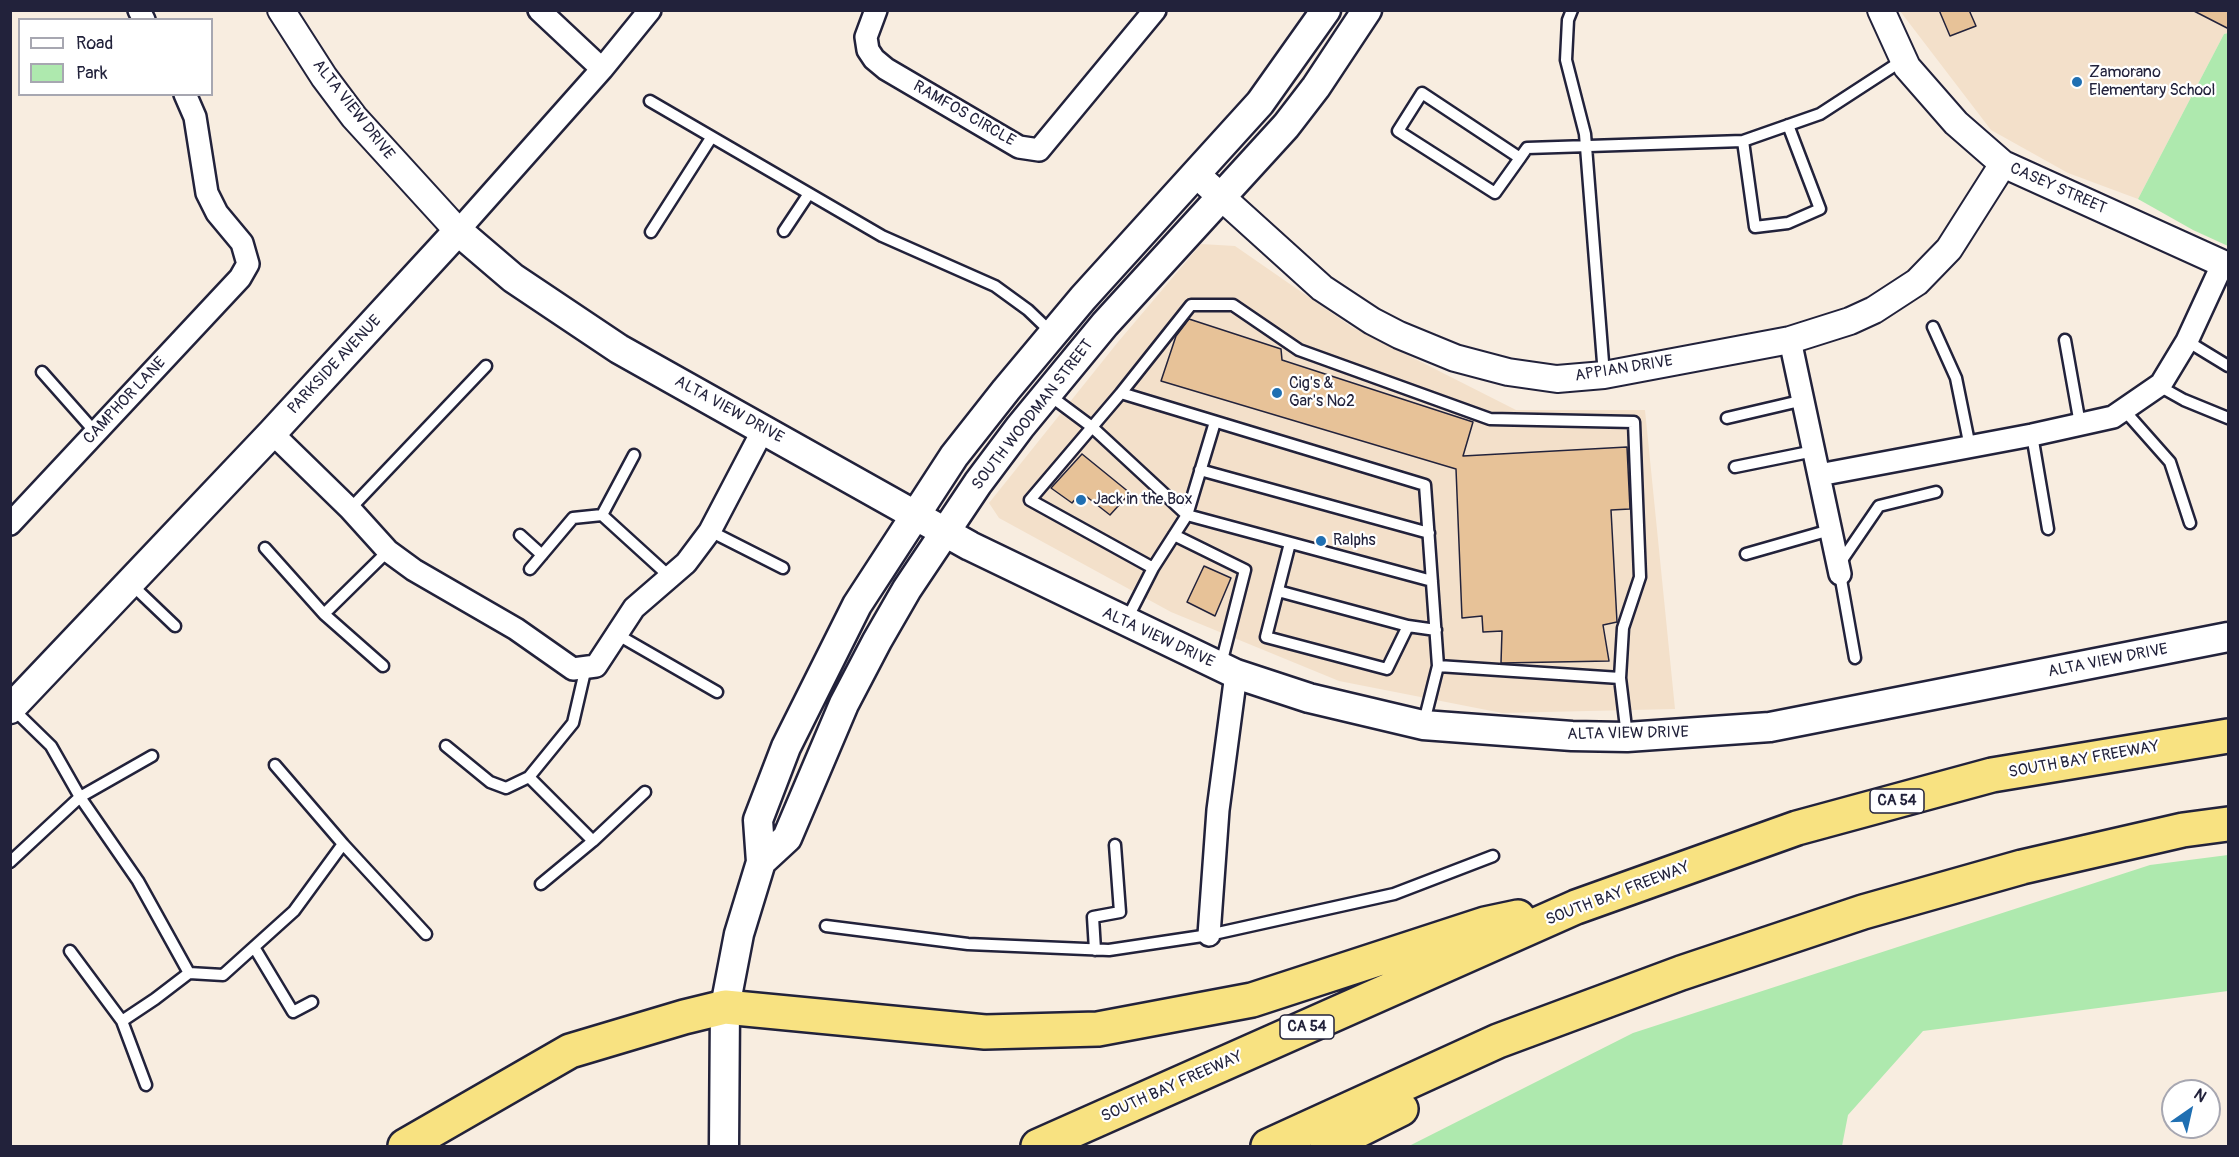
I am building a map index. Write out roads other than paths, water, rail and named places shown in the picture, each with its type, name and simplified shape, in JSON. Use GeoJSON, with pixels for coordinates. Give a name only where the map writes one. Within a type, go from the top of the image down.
{"type":"FeatureCollection","features":[{"type":"Feature","properties":{"kind":"highway","name":"SOUTH BAY FREEWAY"},"geometry":{"type":"LineString","coordinates":[[1038,1146],[1576,907],[1797,828],[1992,775],[2229,735]]}},
{"type":"Feature","properties":{"kind":"highway"},"geometry":{"type":"LineString","coordinates":[[1268,1146],[1498,1041],[1681,973],[1863,912],[2022,867],[2183,830],[2229,824]]}},
{"type":"Feature","properties":{"kind":"highway"},"geometry":{"type":"LineString","coordinates":[[405,1146],[570,1051],[725,1007],[985,1032],[1098,1029],[1252,1000],[1485,924],[1576,907]]}},
{"type":"Feature","properties":{"kind":"highway"},"geometry":{"type":"LineString","coordinates":[[1328,1146],[1681,973]]}},
{"type":"Feature","properties":{"kind":"main road","name":"SOUTH WOODMAN STREET"},"geometry":{"type":"LineString","coordinates":[[724,1146],[725,1007],[739,934],[762,862],[758,820],[786,747],[857,605],[954,456],[1052,333],[1260,103],[1326,10]]}},
{"type":"Feature","properties":{"kind":"main road","name":"SOUTH WOODMAN STREET"},"geometry":{"type":"LineString","coordinates":[[762,862],[787,838],[849,694],[907,589],[944,532],[1047,393],[1105,324],[1221,198],[1316,87],[1367,10]]}},
{"type":"Feature","properties":{"kind":"main road","name":"ALTA VIEW DRIVE"},"geometry":{"type":"LineString","coordinates":[[458,231],[513,278],[619,349],[764,428],[944,532],[1228,671],[1309,698],[1423,725],[1572,736],[1627,737],[1770,727],[2229,637]]}},
{"type":"Feature","properties":{"kind":"main road","name":"PARKSIDE AVENUE"},"geometry":{"type":"LineString","coordinates":[[11,708],[272,433],[458,231]]}},
{"type":"Feature","properties":{"kind":"street","name":"ALTA VIEW DRIVE"},"geometry":{"type":"LineString","coordinates":[[281,10],[324,77],[354,117],[458,231]]}},
{"type":"Feature","properties":{"kind":"street"},"geometry":{"type":"LineString","coordinates":[[539,10],[602,69]]}},
{"type":"Feature","properties":{"kind":"street","name":"PARKSIDE AVENUE"},"geometry":{"type":"LineString","coordinates":[[458,231],[602,69],[650,10]]}},
{"type":"Feature","properties":{"kind":"street","name":"RAMFOS CIRCLE"},"geometry":{"type":"LineString","coordinates":[[876,10],[866,37],[868,50],[874,59],[886,69],[1019,147],[1039,150],[1155,10]]}},
{"type":"Feature","properties":{"kind":"street","name":"CASEY STREET"},"geometry":{"type":"LineString","coordinates":[[1881,10],[1903,60],[1956,123],[2003,164],[2226,265]]}},
{"type":"Feature","properties":{"kind":"street","name":"CAMPHOR LANE"},"geometry":{"type":"LineString","coordinates":[[10,524],[240,278],[248,264],[242,243],[218,213],[207,193],[195,117],[186,96]]}},
{"type":"Feature","properties":{"kind":"street","name":"APPIAN DRIVE"},"geometry":{"type":"LineString","coordinates":[[1197,175],[1322,288],[1399,335],[1455,358],[1508,372],[1557,379],[1604,375],[1790,340],[1866,314],[1917,282],[1949,249],[1963,231],[2003,164]]}},
{"type":"Feature","properties":{"kind":"street"},"geometry":{"type":"LineString","coordinates":[[1819,475],[2032,435],[2113,417],[2159,386],[2187,341],[2226,265]]}},
{"type":"Feature","properties":{"kind":"street"},"geometry":{"type":"LineString","coordinates":[[1790,340],[1839,570]]}},
{"type":"Feature","properties":{"kind":"street"},"geometry":{"type":"LineString","coordinates":[[272,433],[350,509],[388,550],[414,570],[516,629],[573,669],[596,666],[634,608],[686,563],[710,531],[764,428]]}},
{"type":"Feature","properties":{"kind":"street"},"geometry":{"type":"LineString","coordinates":[[1209,935],[1228,671]]}},
{"type":"Feature","properties":{"kind":"lane"},"geometry":{"type":"LineString","coordinates":[[1572,10],[1568,20],[1566,60],[1586,144],[1604,375]]}},
{"type":"Feature","properties":{"kind":"lane"},"geometry":{"type":"LineString","coordinates":[[1520,158],[1422,93],[1398,131],[1495,194],[1527,148],[1586,144],[1743,141],[1820,114],[1903,60]]}},
{"type":"Feature","properties":{"kind":"lane"},"geometry":{"type":"LineString","coordinates":[[650,101],[882,236],[994,286],[1028,310],[1052,333]]}},
{"type":"Feature","properties":{"kind":"lane"},"geometry":{"type":"LineString","coordinates":[[1743,141],[1755,227],[1788,223],[1820,209],[1788,125]]}},
{"type":"Feature","properties":{"kind":"lane"},"geometry":{"type":"LineString","coordinates":[[651,232],[711,138]]}},
{"type":"Feature","properties":{"kind":"lane"},"geometry":{"type":"LineString","coordinates":[[784,231],[808,195]]}},
{"type":"Feature","properties":{"kind":"lane"},"geometry":{"type":"LineString","coordinates":[[1153,568],[1030,500],[1121,393],[1191,305],[1233,305],[1299,350],[1490,419],[1634,422],[1640,577],[1623,628],[1620,678],[1627,737]]}},
{"type":"Feature","properties":{"kind":"lane"},"geometry":{"type":"LineString","coordinates":[[1933,327],[1956,378],[1970,447]]}},
{"type":"Feature","properties":{"kind":"lane"},"geometry":{"type":"LineString","coordinates":[[2065,340],[2080,424]]}},
{"type":"Feature","properties":{"kind":"lane"},"geometry":{"type":"LineString","coordinates":[[2187,341],[2229,366]]}},
{"type":"Feature","properties":{"kind":"lane"},"geometry":{"type":"LineString","coordinates":[[350,509],[486,366]]}},
{"type":"Feature","properties":{"kind":"lane"},"geometry":{"type":"LineString","coordinates":[[42,372],[96,432]]}},
{"type":"Feature","properties":{"kind":"lane"},"geometry":{"type":"LineString","coordinates":[[2159,386],[2184,400],[2229,418]]}},
{"type":"Feature","properties":{"kind":"lane"},"geometry":{"type":"LineString","coordinates":[[1047,393],[1092,427],[1186,515],[1432,581]]}},
{"type":"Feature","properties":{"kind":"lane"},"geometry":{"type":"LineString","coordinates":[[1121,393],[1425,484],[1438,666],[1423,725]]}},
{"type":"Feature","properties":{"kind":"lane"},"geometry":{"type":"LineString","coordinates":[[1727,418],[1804,400]]}},
{"type":"Feature","properties":{"kind":"lane"},"geometry":{"type":"LineString","coordinates":[[2124,410],[2170,462],[2190,523]]}},
{"type":"Feature","properties":{"kind":"lane"},"geometry":{"type":"LineString","coordinates":[[1125,622],[1153,568],[1186,515],[1215,422]]}},
{"type":"Feature","properties":{"kind":"lane"},"geometry":{"type":"LineString","coordinates":[[2032,435],[2048,529]]}},
{"type":"Feature","properties":{"kind":"lane"},"geometry":{"type":"LineString","coordinates":[[1735,467],[1814,451]]}},
{"type":"Feature","properties":{"kind":"lane"},"geometry":{"type":"LineString","coordinates":[[602,515],[634,455]]}},
{"type":"Feature","properties":{"kind":"lane"},"geometry":{"type":"LineString","coordinates":[[1200,470],[1429,533]]}},
{"type":"Feature","properties":{"kind":"lane"},"geometry":{"type":"LineString","coordinates":[[1855,658],[1839,570],[1879,506],[1936,492]]}},
{"type":"Feature","properties":{"kind":"lane"},"geometry":{"type":"LineString","coordinates":[[530,569],[573,518],[602,515],[669,576]]}},
{"type":"Feature","properties":{"kind":"lane"},"geometry":{"type":"LineString","coordinates":[[1746,554],[1830,530]]}},
{"type":"Feature","properties":{"kind":"lane"},"geometry":{"type":"LineString","coordinates":[[710,531],[783,568]]}},
{"type":"Feature","properties":{"kind":"lane"},"geometry":{"type":"LineString","coordinates":[[520,535],[542,555]]}},
{"type":"Feature","properties":{"kind":"lane"},"geometry":{"type":"LineString","coordinates":[[1174,535],[1245,570],[1228,671]]}},
{"type":"Feature","properties":{"kind":"lane"},"geometry":{"type":"LineString","coordinates":[[1290,543],[1266,637],[1387,669],[1408,626]]}},
{"type":"Feature","properties":{"kind":"lane"},"geometry":{"type":"LineString","coordinates":[[265,548],[324,614],[383,666]]}},
{"type":"Feature","properties":{"kind":"lane"},"geometry":{"type":"LineString","coordinates":[[324,614],[388,550]]}},
{"type":"Feature","properties":{"kind":"lane"},"geometry":{"type":"LineString","coordinates":[[130,583],[175,626]]}},
{"type":"Feature","properties":{"kind":"lane"},"geometry":{"type":"LineString","coordinates":[[1278,591],[1408,626],[1436,630]]}},
{"type":"Feature","properties":{"kind":"lane"},"geometry":{"type":"LineString","coordinates":[[618,634],[717,692]]}},
{"type":"Feature","properties":{"kind":"lane"},"geometry":{"type":"LineString","coordinates":[[1438,666],[1620,678]]}},
{"type":"Feature","properties":{"kind":"lane"},"geometry":{"type":"LineString","coordinates":[[446,746],[490,782],[506,788],[529,777],[573,723],[586,667]]}},
{"type":"Feature","properties":{"kind":"lane"},"geometry":{"type":"LineString","coordinates":[[11,708],[51,746],[80,797],[138,881],[189,973]]}},
{"type":"Feature","properties":{"kind":"lane"},"geometry":{"type":"LineString","coordinates":[[10,862],[80,797],[152,756]]}},
{"type":"Feature","properties":{"kind":"lane"},"geometry":{"type":"LineString","coordinates":[[275,765],[426,934]]}},
{"type":"Feature","properties":{"kind":"lane"},"geometry":{"type":"LineString","coordinates":[[529,777],[593,840]]}},
{"type":"Feature","properties":{"kind":"lane"},"geometry":{"type":"LineString","coordinates":[[541,884],[645,792]]}},
{"type":"Feature","properties":{"kind":"lane"},"geometry":{"type":"LineString","coordinates":[[122,1021],[156,999],[189,973],[223,975],[294,911],[344,844]]}},
{"type":"Feature","properties":{"kind":"lane"},"geometry":{"type":"LineString","coordinates":[[1095,950],[1093,917],[1120,912],[1115,845]]}},
{"type":"Feature","properties":{"kind":"lane"},"geometry":{"type":"LineString","coordinates":[[826,926],[968,944],[1109,950],[1209,935],[1394,894],[1493,855]]}},
{"type":"Feature","properties":{"kind":"lane"},"geometry":{"type":"LineString","coordinates":[[254,947],[293,1012],[312,1002]]}},
{"type":"Feature","properties":{"kind":"lane"},"geometry":{"type":"LineString","coordinates":[[70,951],[122,1021],[146,1085]]}},
{"type":"Feature","properties":{"kind":"place","name":"Zamorano Elementary School"},"geometry":{"type":"Point","coordinates":[2077,82]}},
{"type":"Feature","properties":{"kind":"place","name":"Cig's & Gar's No2"},"geometry":{"type":"Point","coordinates":[1277,393]}},
{"type":"Feature","properties":{"kind":"place","name":"Jack in the Box"},"geometry":{"type":"Point","coordinates":[1081,500]}},
{"type":"Feature","properties":{"kind":"place","name":"Ralphs"},"geometry":{"type":"Point","coordinates":[1321,541]}}]}
